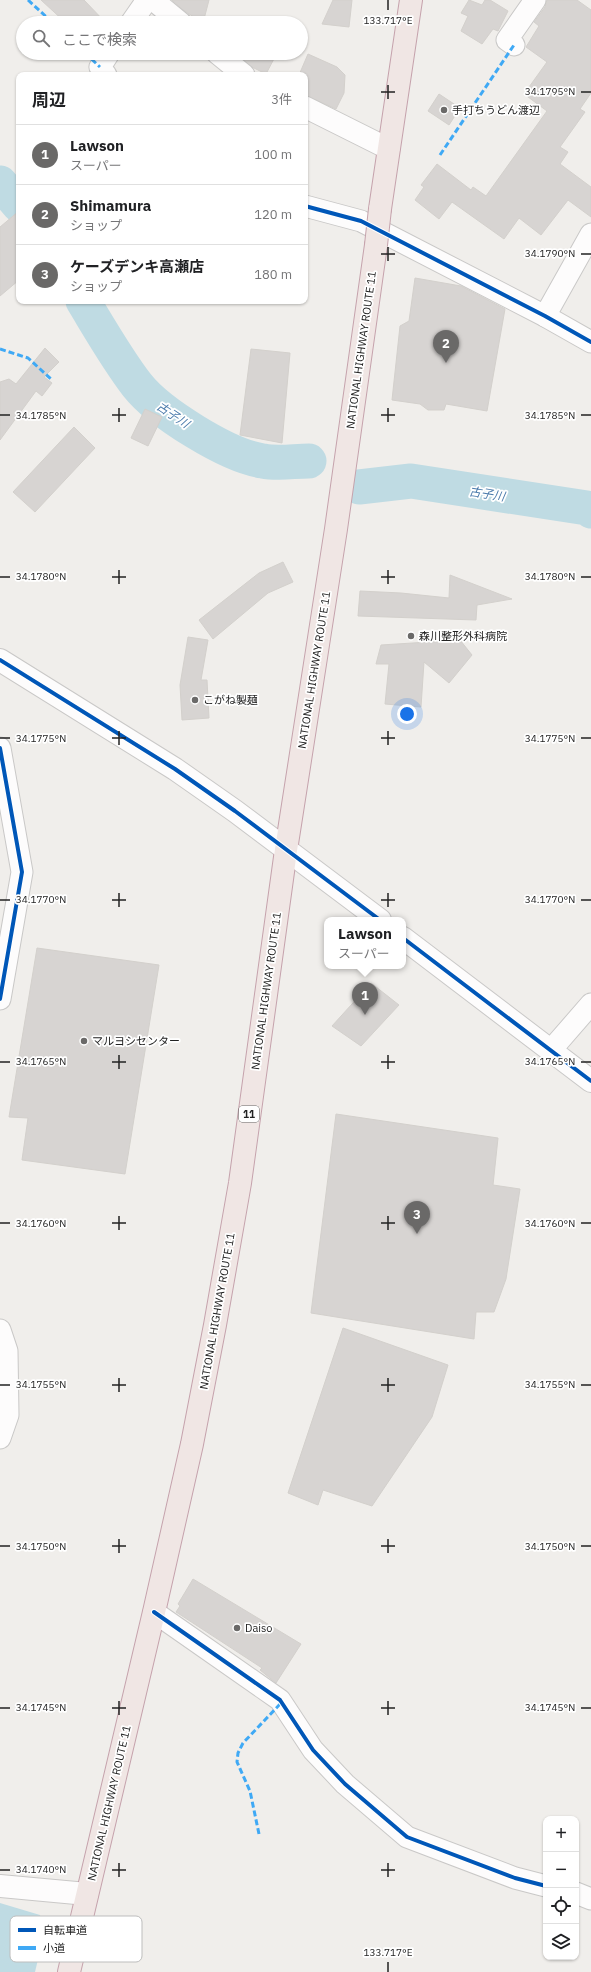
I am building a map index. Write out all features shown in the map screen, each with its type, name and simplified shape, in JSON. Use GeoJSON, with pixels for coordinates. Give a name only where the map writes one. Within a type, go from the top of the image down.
{"type":"FeatureCollection","features":[{"type":"Feature","properties":{"kind":"highway","name":"NATIONAL HIGHWAY ROUTE 11"},"geometry":{"type":"LineString","coordinates":[[82,1916],[192,1444],[240,1183],[286,850],[336,529],[380,209],[411,0]]}},
{"type":"Feature","properties":{"kind":"highway","name":"NATIONAL HIGHWAY ROUTE 11"},"geometry":{"type":"LineString","coordinates":[[69,1972],[71,1962]]}},
{"type":"Feature","properties":{"kind":"street"},"geometry":{"type":"LineString","coordinates":[[136,16],[147,0]]}},
{"type":"Feature","properties":{"kind":"street"},"geometry":{"type":"LineString","coordinates":[[154,0],[173,16]]}},
{"type":"Feature","properties":{"kind":"street"},"geometry":{"type":"LineString","coordinates":[[514,45],[507,40],[535,0]]}},
{"type":"Feature","properties":{"kind":"street"},"geometry":{"type":"LineString","coordinates":[[104,60],[100,67],[104,72]]}},
{"type":"Feature","properties":{"kind":"street"},"geometry":{"type":"LineString","coordinates":[[226,60],[240,72]]}},
{"type":"Feature","properties":{"kind":"street"},"geometry":{"type":"LineString","coordinates":[[308,109],[390,149]]}},
{"type":"Feature","properties":{"kind":"street"},"geometry":{"type":"LineString","coordinates":[[308,207],[361,221],[545,316],[591,342]]}},
{"type":"Feature","properties":{"kind":"street"},"geometry":{"type":"LineString","coordinates":[[545,316],[591,234]]}},
{"type":"Feature","properties":{"kind":"street"},"geometry":{"type":"LineString","coordinates":[[0,660],[175,769],[235,811],[376,917]]}},
{"type":"Feature","properties":{"kind":"street"},"geometry":{"type":"LineString","coordinates":[[0,748],[22,872],[0,999]]}},
{"type":"Feature","properties":{"kind":"street"},"geometry":{"type":"LineString","coordinates":[[406,940],[591,1081]]}},
{"type":"Feature","properties":{"kind":"street"},"geometry":{"type":"LineString","coordinates":[[551,1050],[591,1004]]}},
{"type":"Feature","properties":{"kind":"street"},"geometry":{"type":"LineString","coordinates":[[0,1330],[7,1351],[8,1415],[0,1438]]}},
{"type":"Feature","properties":{"kind":"street"},"geometry":{"type":"LineString","coordinates":[[154,1612],[280,1700],[313,1750],[345,1784],[407,1837],[515,1878],[543,1885]]}},
{"type":"Feature","properties":{"kind":"street"},"geometry":{"type":"LineString","coordinates":[[0,1886],[87,1894]]}},
{"type":"Feature","properties":{"kind":"street"},"geometry":{"type":"LineString","coordinates":[[579,1894],[591,1899]]}},
{"type":"Feature","properties":{"kind":"water"},"geometry":{"type":"Polygon","coordinates":[[[0,1903],[40,1915],[10,1916],[10,1962],[37,1962],[35,1972],[0,1972],[0,1903]]]}},
{"type":"Feature","properties":{"kind":"building"},"geometry":{"type":"Polygon","coordinates":[[[41,0],[84,0],[99,16],[58,16],[41,0]]]}},
{"type":"Feature","properties":{"kind":"building"},"geometry":{"type":"Polygon","coordinates":[[[172,0],[209,0],[205,16],[192,16],[172,0]]]}},
{"type":"Feature","properties":{"kind":"building"},"geometry":{"type":"Polygon","coordinates":[[[333,0],[352,0],[349,27],[322,24],[333,0]]]}},
{"type":"Feature","properties":{"kind":"building"},"geometry":{"type":"Polygon","coordinates":[[[469,0],[482,5],[485,0],[490,0],[508,11],[498,31],[493,29],[482,44],[461,31],[468,16],[461,13],[469,0]]]}},
{"type":"Feature","properties":{"kind":"building"},"geometry":{"type":"Polygon","coordinates":[[[547,0],[577,0],[591,10],[591,93],[580,109],[585,112],[560,147],[568,152],[560,164],[591,187],[591,217],[568,200],[541,235],[519,218],[504,239],[452,202],[439,219],[415,200],[424,187],[421,185],[437,164],[471,190],[473,187],[486,196],[547,111],[524,94],[547,62],[526,47],[539,26],[534,22],[545,7],[547,0]]]}},
{"type":"Feature","properties":{"kind":"building"},"geometry":{"type":"Polygon","coordinates":[[[308,54],[337,67],[345,75],[344,93],[336,109],[308,96],[308,72],[300,72],[305,60],[308,60],[308,54]]]}},
{"type":"Feature","properties":{"kind":"building"},"geometry":{"type":"Polygon","coordinates":[[[244,60],[273,60],[267,72],[262,72],[252,67],[244,60]]]}},
{"type":"Feature","properties":{"kind":"building","name":"手打ちうどん渡辺"},"geometry":{"type":"Polygon","coordinates":[[[439,94],[460,108],[449,125],[428,111],[439,94]]]}},
{"type":"Feature","properties":{"kind":"building"},"geometry":{"type":"Polygon","coordinates":[[[16,214],[16,283],[0,296],[0,227],[16,214]]]}},
{"type":"Feature","properties":{"kind":"building"},"geometry":{"type":"Polygon","coordinates":[[[415,278],[461,286],[505,309],[487,411],[446,404],[444,410],[428,410],[420,404],[392,400],[400,326],[409,321],[415,278]]]}},
{"type":"Feature","properties":{"kind":"building"},"geometry":{"type":"Polygon","coordinates":[[[45,348],[59,362],[44,377],[52,383],[42,396],[36,391],[0,440],[0,382],[9,379],[16,384],[45,348]]]}},
{"type":"Feature","properties":{"kind":"building"},"geometry":{"type":"Polygon","coordinates":[[[251,349],[290,353],[282,443],[240,435],[251,349]]]}},
{"type":"Feature","properties":{"kind":"building"},"geometry":{"type":"Polygon","coordinates":[[[145,409],[162,417],[148,446],[131,438],[145,409]]]}},
{"type":"Feature","properties":{"kind":"building"},"geometry":{"type":"Polygon","coordinates":[[[74,427],[95,448],[35,512],[13,492],[74,427]]]}},
{"type":"Feature","properties":{"kind":"building"},"geometry":{"type":"Polygon","coordinates":[[[283,562],[293,582],[268,593],[213,639],[199,620],[259,573],[283,562]]]}},
{"type":"Feature","properties":{"kind":"building"},"geometry":{"type":"Polygon","coordinates":[[[450,575],[512,599],[477,605],[476,620],[358,616],[360,591],[401,593],[449,598],[450,575]]]}},
{"type":"Feature","properties":{"kind":"building"},"geometry":{"type":"Polygon","coordinates":[[[188,637],[208,640],[201,680],[207,680],[209,718],[182,720],[180,685],[188,637]]]}},
{"type":"Feature","properties":{"kind":"building"},"geometry":{"type":"Polygon","coordinates":[[[460,640],[472,655],[449,683],[424,662],[421,707],[385,704],[389,664],[376,664],[381,645],[460,640]]]}},
{"type":"Feature","properties":{"kind":"building","name":"マルヨシセンター"},"geometry":{"type":"Polygon","coordinates":[[[37,948],[159,965],[125,1174],[22,1160],[28,1118],[9,1117],[37,948]]]}},
{"type":"Feature","properties":{"kind":"building"},"geometry":{"type":"Polygon","coordinates":[[[371,983],[399,1005],[361,1046],[332,1026],[371,983]]]}},
{"type":"Feature","properties":{"kind":"building"},"geometry":{"type":"Polygon","coordinates":[[[336,1114],[498,1138],[493,1185],[520,1189],[506,1279],[494,1312],[476,1312],[474,1339],[311,1313],[336,1114]]]}},
{"type":"Feature","properties":{"kind":"building"},"geometry":{"type":"Polygon","coordinates":[[[343,1328],[448,1365],[432,1417],[372,1506],[323,1490],[318,1505],[288,1493],[343,1328]]]}},
{"type":"Feature","properties":{"kind":"building","name":"Daiso"},"geometry":{"type":"Polygon","coordinates":[[[193,1579],[301,1644],[276,1683],[260,1670],[262,1668],[176,1612],[180,1606],[178,1604],[193,1579]]]}},
{"type":"Feature","properties":{"kind":"waterway","name":"古子川"},"geometry":{"type":"LineString","coordinates":[[0,183],[16,202]]}},
{"type":"Feature","properties":{"kind":"waterway","name":"古子川"},"geometry":{"type":"LineString","coordinates":[[85,304],[137,385],[147,396],[177,420],[214,442],[248,457],[274,462],[309,461]]}},
{"type":"Feature","properties":{"kind":"waterway","name":"古子川"},"geometry":{"type":"LineString","coordinates":[[359,487],[411,481],[587,508],[591,511]]}},
{"type":"Feature","properties":{"kind":"marked path"},"geometry":{"type":"LineString","coordinates":[[28,0],[45,16]]}},
{"type":"Feature","properties":{"kind":"marked path"},"geometry":{"type":"LineString","coordinates":[[440,155],[514,45]]}},
{"type":"Feature","properties":{"kind":"marked path"},"geometry":{"type":"LineString","coordinates":[[92,60],[100,67]]}},
{"type":"Feature","properties":{"kind":"marked path"},"geometry":{"type":"LineString","coordinates":[[0,349],[28,358],[51,379]]}},
{"type":"Feature","properties":{"kind":"marked path"},"geometry":{"type":"LineString","coordinates":[[259,1834],[250,1791],[237,1762],[238,1753],[243,1743],[282,1702]]}},
{"type":"Feature","properties":{"kind":"cycle path"},"geometry":{"type":"LineString","coordinates":[[308,207],[361,221],[545,316],[591,342]]}},
{"type":"Feature","properties":{"kind":"cycle path"},"geometry":{"type":"LineString","coordinates":[[0,660],[175,769],[235,811],[376,917]]}},
{"type":"Feature","properties":{"kind":"cycle path"},"geometry":{"type":"LineString","coordinates":[[0,748],[22,872],[0,999]]}},
{"type":"Feature","properties":{"kind":"cycle path"},"geometry":{"type":"LineString","coordinates":[[406,940],[591,1081]]}},
{"type":"Feature","properties":{"kind":"cycle path"},"geometry":{"type":"LineString","coordinates":[[154,1612],[280,1700],[313,1750],[345,1784],[407,1837],[515,1878],[543,1885]]}},
{"type":"Feature","properties":{"kind":"place","name":"手打ちうどん渡辺"},"geometry":{"type":"Point","coordinates":[444,110]}},
{"type":"Feature","properties":{"kind":"place","name":"Shimamura"},"geometry":{"type":"Point","coordinates":[446,363]}},
{"type":"Feature","properties":{"kind":"place","name":"森川整形外科病院"},"geometry":{"type":"Point","coordinates":[411,636]}},
{"type":"Feature","properties":{"kind":"place","name":"こがね製麺"},"geometry":{"type":"Point","coordinates":[195,700]}},
{"type":"Feature","properties":{"kind":"place","name":"Lawson"},"geometry":{"type":"Point","coordinates":[365,1015]}},
{"type":"Feature","properties":{"kind":"place","name":"マルヨシセンター"},"geometry":{"type":"Point","coordinates":[84,1041]}},
{"type":"Feature","properties":{"kind":"place","name":"ケーズデンキ高瀬店"},"geometry":{"type":"Point","coordinates":[417,1234]}},
{"type":"Feature","properties":{"kind":"place","name":"Daiso"},"geometry":{"type":"Point","coordinates":[237,1628]}}]}
